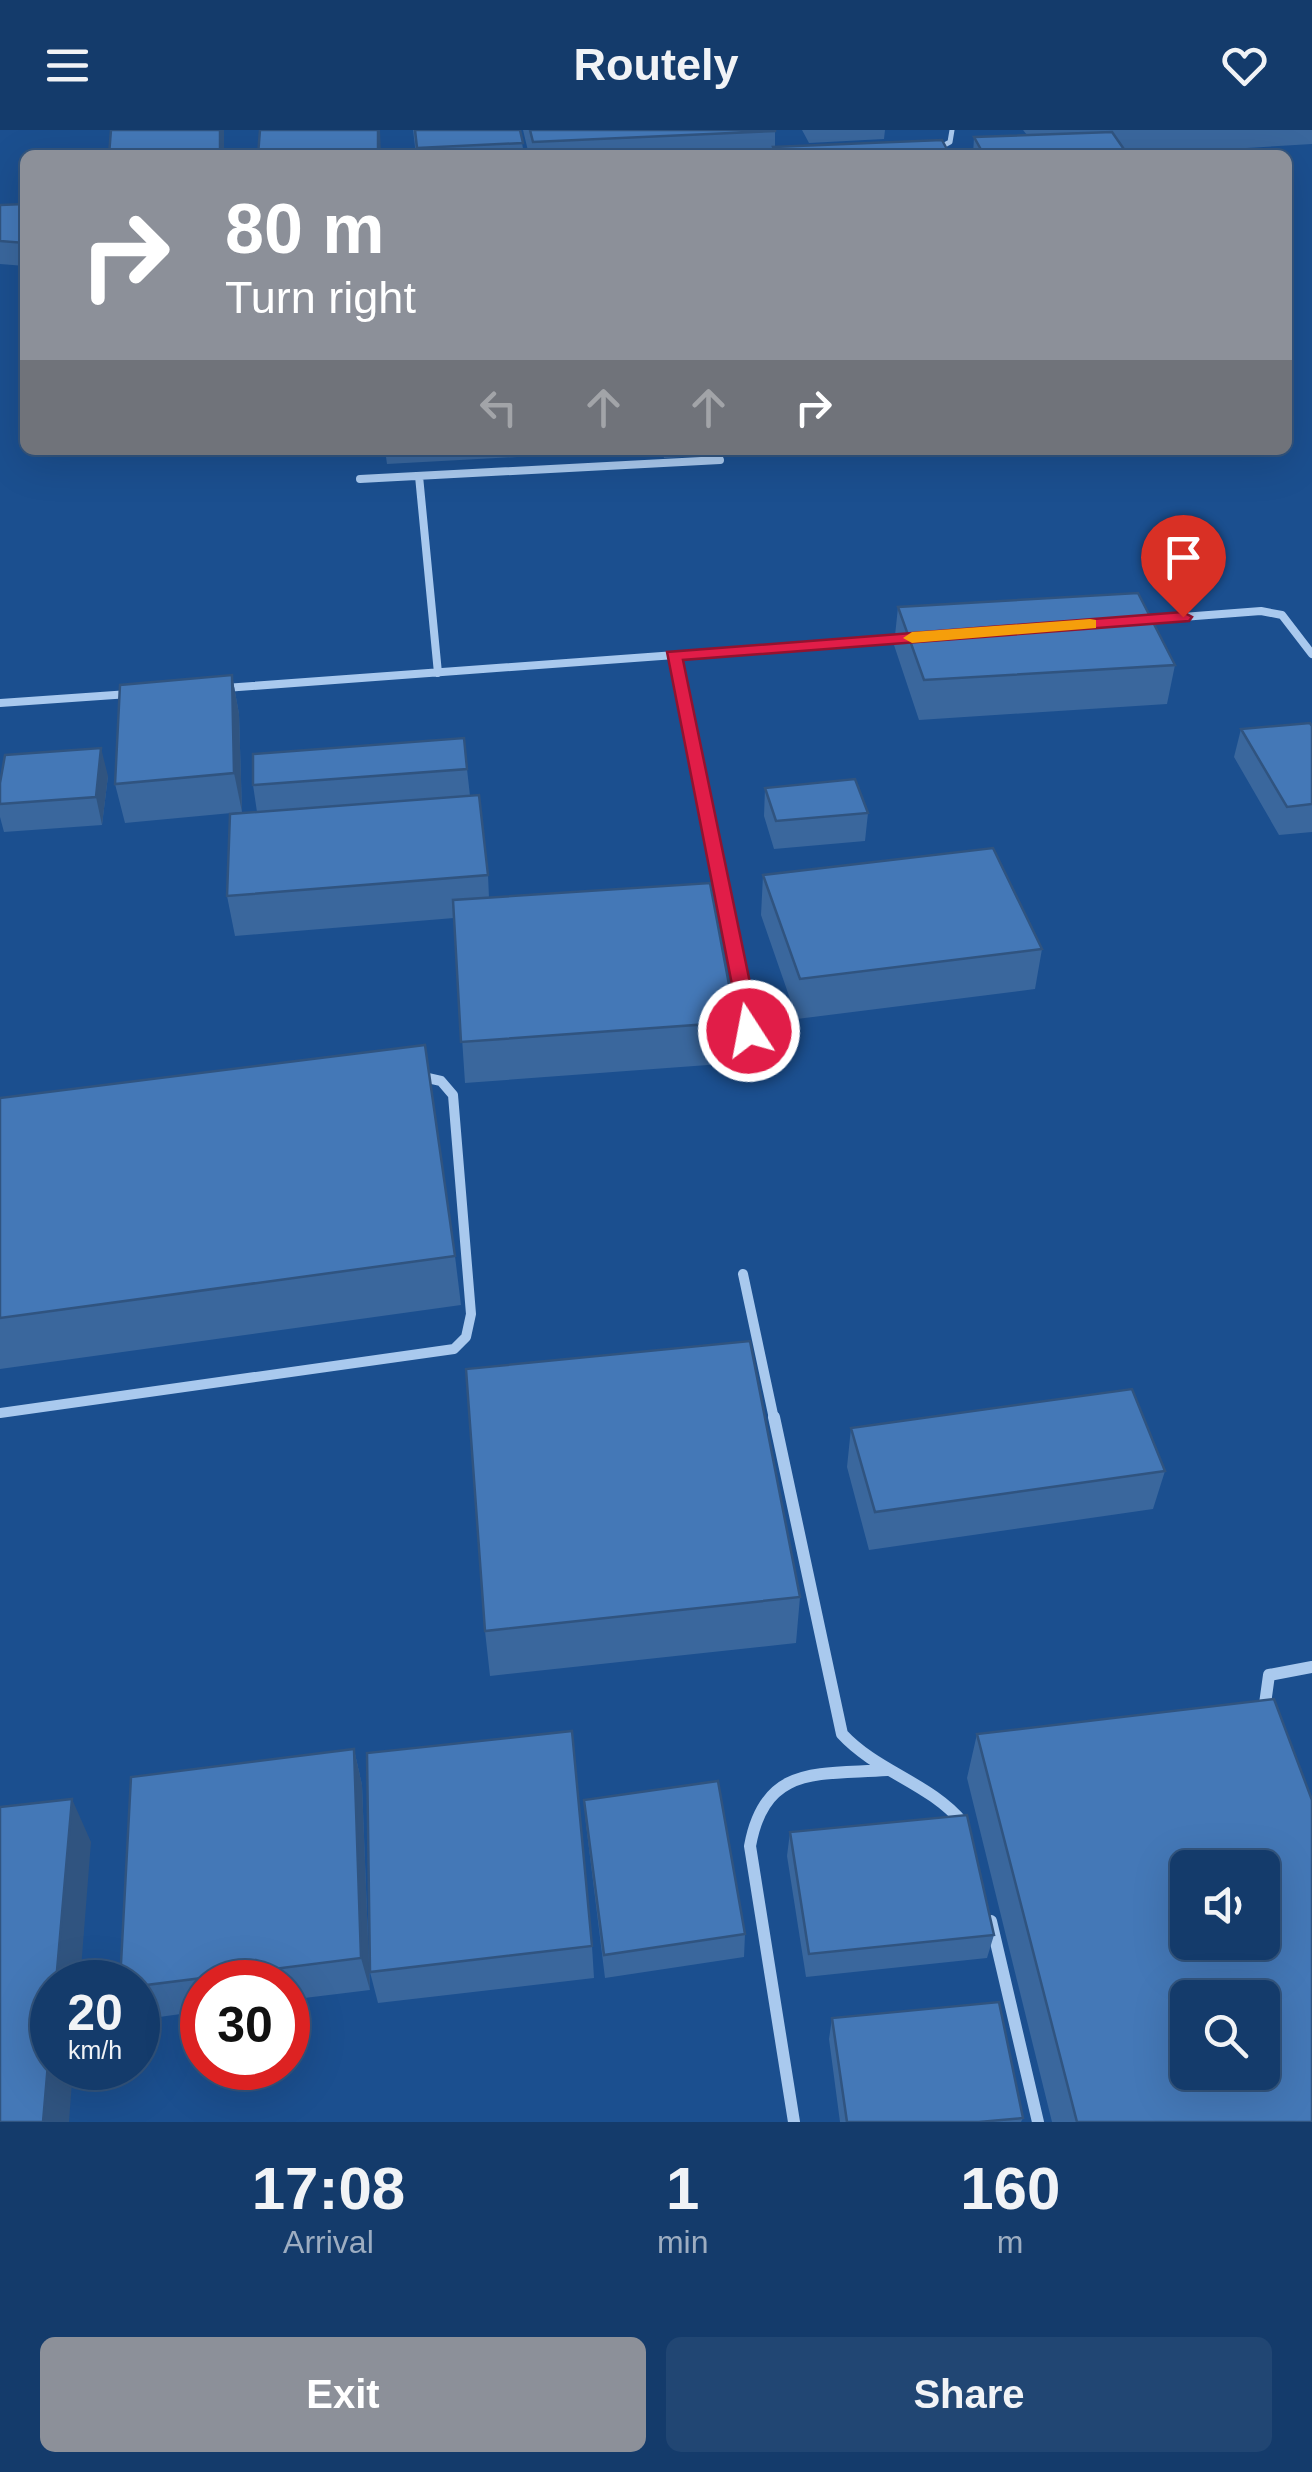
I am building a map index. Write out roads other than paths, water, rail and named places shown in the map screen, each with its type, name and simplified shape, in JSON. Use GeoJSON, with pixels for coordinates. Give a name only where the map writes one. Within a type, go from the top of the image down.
{"type":"FeatureCollection","features":[{"type":"Feature","properties":{"kind":"street"},"geometry":{"type":"LineString","coordinates":[[360,479],[720,460]]}},
{"type":"Feature","properties":{"kind":"street"},"geometry":{"type":"LineString","coordinates":[[419,476],[438,674]]}},
{"type":"Feature","properties":{"kind":"street"},"geometry":{"type":"LineString","coordinates":[[1124,622],[1272,613],[1291,622],[1312,654]]}},
{"type":"Feature","properties":{"kind":"street"},"geometry":{"type":"LineString","coordinates":[[216,688],[928,636]]}},
{"type":"Feature","properties":{"kind":"street"},"geometry":{"type":"LineString","coordinates":[[673,656],[749,1031]]}},
{"type":"Feature","properties":{"kind":"street"},"geometry":{"type":"LineString","coordinates":[[0,703],[137,694]]}},
{"type":"Feature","properties":{"kind":"street"},"geometry":{"type":"LineString","coordinates":[[0,1413],[454,1349],[466,1337],[471,1314],[453,1095],[441,1081],[423,1076],[404,1078]]}},
{"type":"Feature","properties":{"kind":"street"},"geometry":{"type":"LineString","coordinates":[[743,1274],[842,1734],[852,1748],[928,1789],[955,1810],[970,1834]]}},
{"type":"Feature","properties":{"kind":"street"},"geometry":{"type":"LineString","coordinates":[[1270,1727],[1264,1709],[1269,1675],[1312,1666]]}},
{"type":"Feature","properties":{"kind":"street"},"geometry":{"type":"LineString","coordinates":[[794,2122],[750,1846],[752,1819],[762,1796],[783,1781],[888,1770]]}},
{"type":"Feature","properties":{"kind":"street"},"geometry":{"type":"LineString","coordinates":[[988,1911],[1038,2122]]}},
{"type":"Feature","properties":{"kind":"lane"},"geometry":{"type":"LineString","coordinates":[[932,150],[944,148],[952,130]]}}]}
